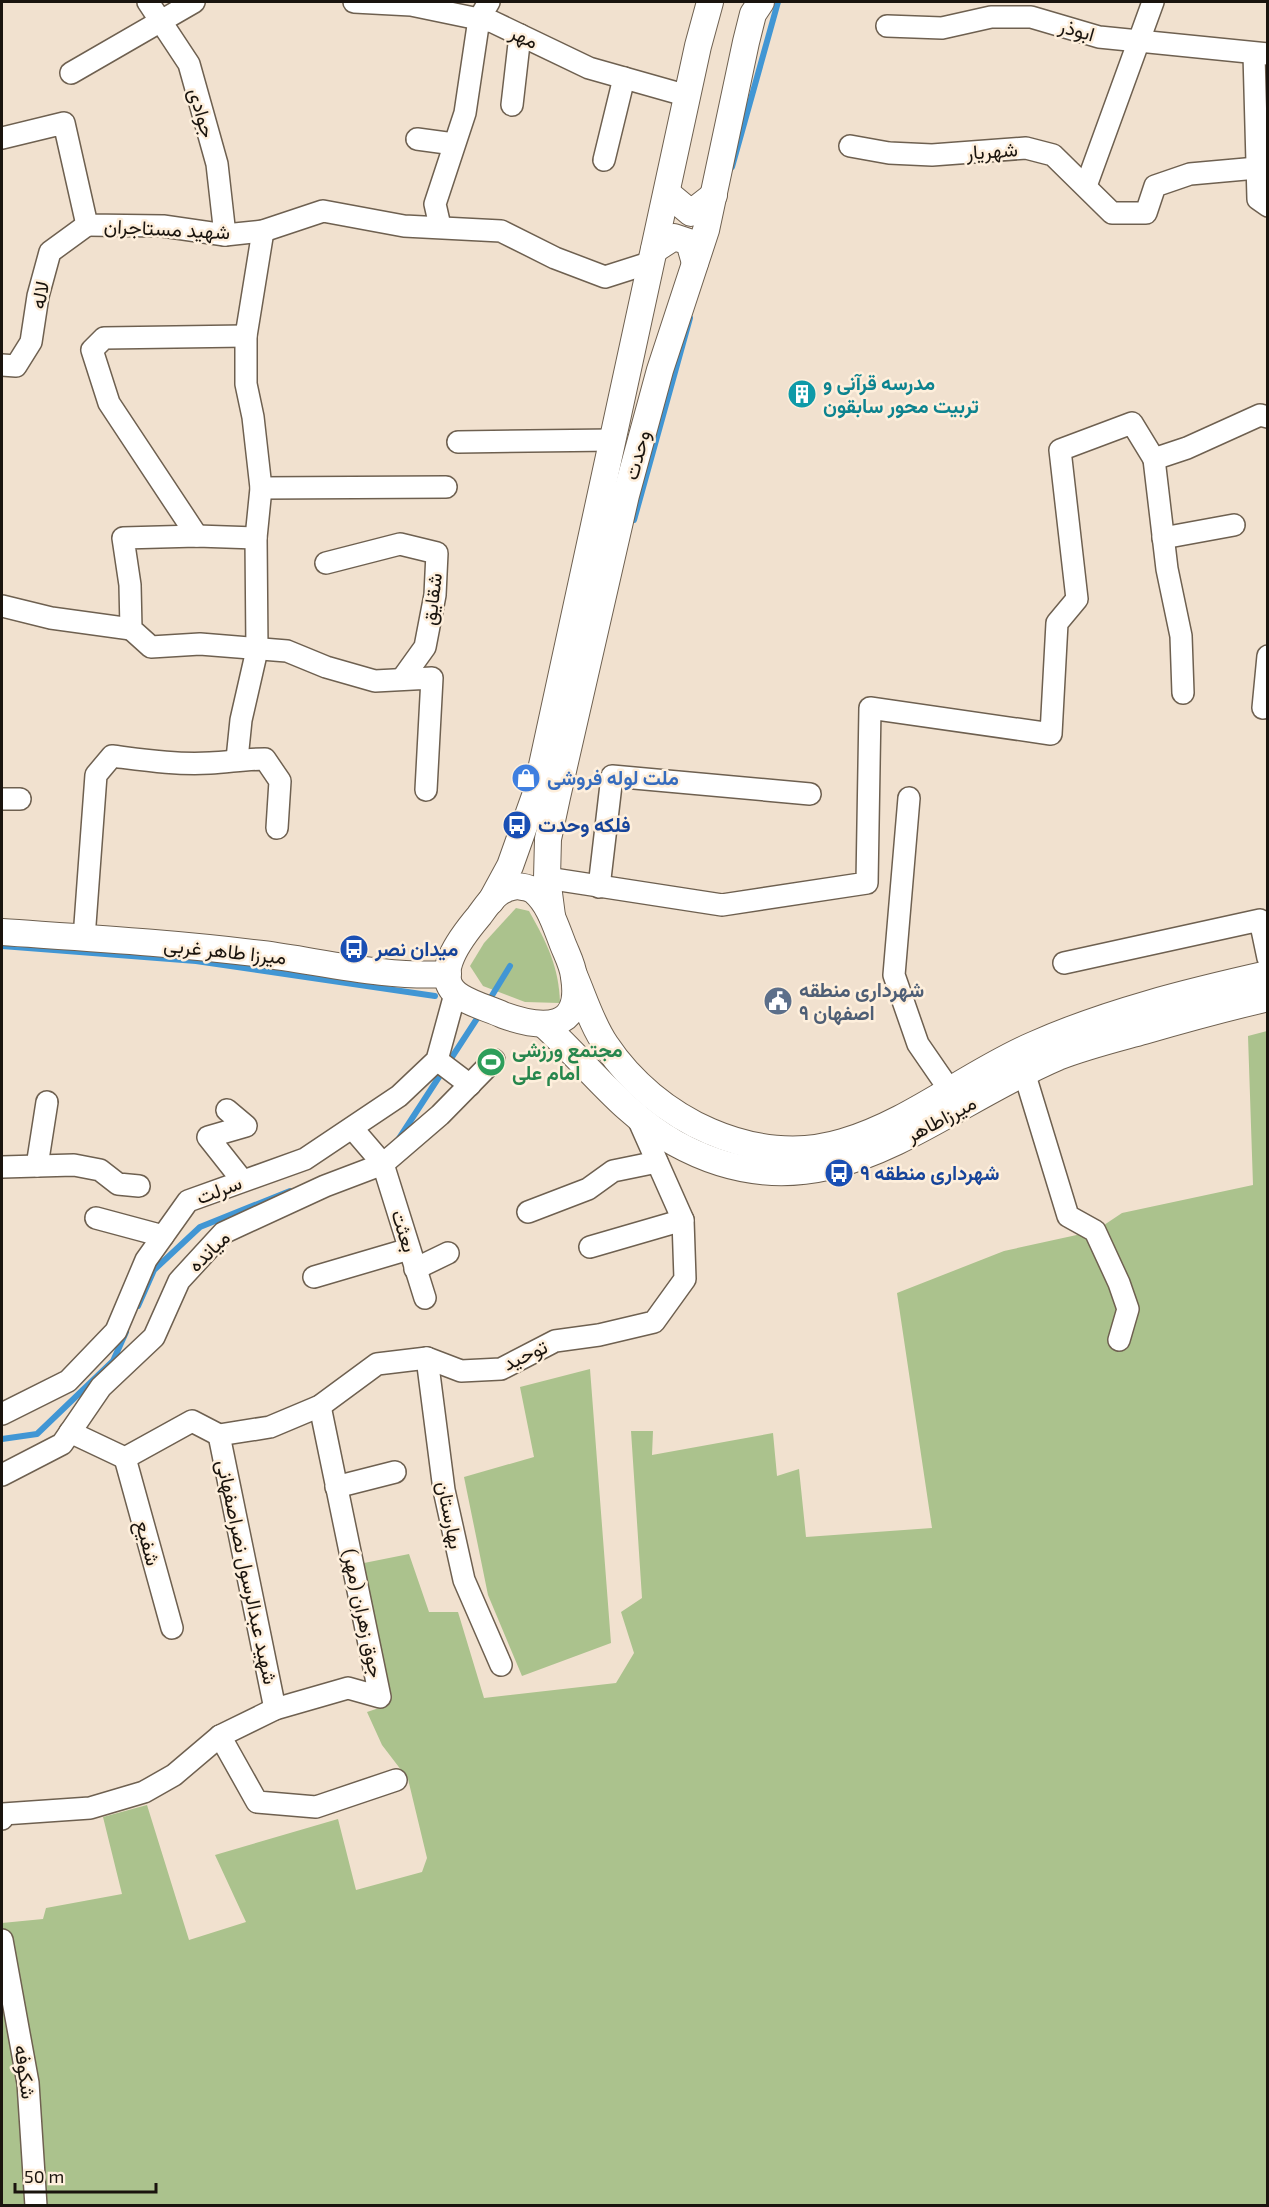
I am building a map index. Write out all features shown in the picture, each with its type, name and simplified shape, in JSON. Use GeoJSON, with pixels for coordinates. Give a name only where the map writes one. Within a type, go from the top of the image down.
{"type":"FeatureCollection","features":[{"type":"Feature","properties":{"kind":"main road","name":"وحدت"},"geometry":{"type":"LineString","coordinates":[[491,901],[510,866],[536,793],[710,2]]}},
{"type":"Feature","properties":{"kind":"main road","name":"وحدت"},"geometry":{"type":"LineString","coordinates":[[552,916],[547,878],[548,839],[626,495],[660,370],[695,264],[714,195],[746,42],[753,14],[761,2]]}},
{"type":"Feature","properties":{"kind":"main road"},"geometry":{"type":"LineString","coordinates":[[667,193],[691,213],[714,195]]}},
{"type":"Feature","properties":{"kind":"main road"},"geometry":{"type":"LineString","coordinates":[[653,256],[674,237],[689,242],[695,264]]}},
{"type":"Feature","properties":{"kind":"main road"},"geometry":{"type":"LineString","coordinates":[[517,886],[532,888],[552,916],[574,975],[575,999],[566,1019],[544,1025],[525,1023],[451,984],[457,942],[502,890],[517,886]]}},
{"type":"Feature","properties":{"kind":"main road","name":"میرزا طاهر غربی"},"geometry":{"type":"LineString","coordinates":[[2,932],[260,954],[413,976],[451,984]]}},
{"type":"Feature","properties":{"kind":"main road","name":"میرزاطاهر"},"geometry":{"type":"LineString","coordinates":[[574,975],[605,1045],[651,1095],[678,1116],[741,1143],[778,1148],[810,1148],[842,1143],[882,1126],[989,1065],[1070,1029],[1121,1012],[1268,974]]}},
{"type":"Feature","properties":{"kind":"main road","name":"میرزاطاهر"},"geometry":{"type":"LineString","coordinates":[[544,1025],[571,1050],[609,1094],[639,1121],[676,1144],[738,1167],[779,1172],[815,1169],[878,1152],[926,1129],[1023,1072],[1084,1047],[1268,998]]}},
{"type":"Feature","properties":{"kind":"street"},"geometry":{"type":"LineString","coordinates":[[71,73],[154,10],[194,2]]}},
{"type":"Feature","properties":{"kind":"street","name":"مهر"},"geometry":{"type":"LineString","coordinates":[[354,2],[484,10],[493,22],[589,68],[688,96]]}},
{"type":"Feature","properties":{"kind":"street"},"geometry":{"type":"LineString","coordinates":[[1086,186],[1136,42],[1153,2]]}},
{"type":"Feature","properties":{"kind":"street","name":"جوادی"},"geometry":{"type":"LineString","coordinates":[[154,10],[189,64],[217,164],[225,235]]}},
{"type":"Feature","properties":{"kind":"street"},"geometry":{"type":"LineString","coordinates":[[440,226],[435,204],[465,113],[484,10]]}},
{"type":"Feature","properties":{"kind":"street","name":"ابوذر"},"geometry":{"type":"LineString","coordinates":[[887,26],[942,28],[991,17],[1031,17],[1099,37],[1261,54]]}},
{"type":"Feature","properties":{"kind":"street"},"geometry":{"type":"LineString","coordinates":[[512,105],[520,35]]}},
{"type":"Feature","properties":{"kind":"street"},"geometry":{"type":"LineString","coordinates":[[1261,54],[1262,167],[1258,200],[1268,206]]}},
{"type":"Feature","properties":{"kind":"street"},"geometry":{"type":"LineString","coordinates":[[604,160],[624,78]]}},
{"type":"Feature","properties":{"kind":"street","name":"شهید مستاجران"},"geometry":{"type":"LineString","coordinates":[[2,138],[64,123],[87,225],[163,226],[225,235],[263,231],[323,211],[404,226],[440,226],[501,231],[555,258],[605,277],[653,256]]}},
{"type":"Feature","properties":{"kind":"street"},"geometry":{"type":"LineString","coordinates":[[417,139],[454,144]]}},
{"type":"Feature","properties":{"kind":"street","name":"شهریار"},"geometry":{"type":"LineString","coordinates":[[850,146],[889,153],[932,155],[1026,148],[1053,155],[1112,213],[1146,213],[1155,186],[1190,174],[1262,167]]}},
{"type":"Feature","properties":{"kind":"street","name":"لاله"},"geometry":{"type":"LineString","coordinates":[[2,365],[16,366],[31,342],[38,296],[50,252],[87,225]]}},
{"type":"Feature","properties":{"kind":"street"},"geometry":{"type":"LineString","coordinates":[[237,759],[241,720],[257,650],[256,538],[261,488],[253,417],[246,384],[246,336],[263,231]]}},
{"type":"Feature","properties":{"kind":"street"},"geometry":{"type":"LineString","coordinates":[[197,536],[109,404],[92,350],[104,338],[246,336]]}},
{"type":"Feature","properties":{"kind":"street"},"geometry":{"type":"LineString","coordinates":[[1154,459],[1186,448],[1260,416],[1268,417]]}},
{"type":"Feature","properties":{"kind":"street"},"geometry":{"type":"LineString","coordinates":[[547,878],[722,905],[867,883],[870,708],[1051,734],[1057,623],[1077,599],[1060,450],[1132,423],[1154,459],[1163,538],[1181,636],[1183,693]]}},
{"type":"Feature","properties":{"kind":"street"},"geometry":{"type":"LineString","coordinates":[[458,442],[614,440]]}},
{"type":"Feature","properties":{"kind":"street"},"geometry":{"type":"LineString","coordinates":[[261,488],[446,487]]}},
{"type":"Feature","properties":{"kind":"street"},"geometry":{"type":"LineString","coordinates":[[1163,538],[1234,525]]}},
{"type":"Feature","properties":{"kind":"street"},"geometry":{"type":"LineString","coordinates":[[131,629],[130,585],[123,538],[197,536],[256,538]]}},
{"type":"Feature","properties":{"kind":"street","name":"شقایق"},"geometry":{"type":"LineString","coordinates":[[326,563],[400,544],[436,553],[435,595],[425,647],[402,679]]}},
{"type":"Feature","properties":{"kind":"street"},"geometry":{"type":"LineString","coordinates":[[2,606],[51,618],[131,629],[151,647],[200,644],[287,651],[326,667],[375,681],[432,678],[426,790]]}},
{"type":"Feature","properties":{"kind":"street"},"geometry":{"type":"LineString","coordinates":[[1263,708],[1268,656]]}},
{"type":"Feature","properties":{"kind":"street"},"geometry":{"type":"LineString","coordinates":[[84,938],[96,776],[112,756],[159,762],[200,763],[265,759],[280,781],[277,828]]}},
{"type":"Feature","properties":{"kind":"street"},"geometry":{"type":"LineString","coordinates":[[599,887],[612,776],[810,794]]}},
{"type":"Feature","properties":{"kind":"street"},"geometry":{"type":"LineString","coordinates":[[909,798],[894,975],[918,1044],[949,1089]]}},
{"type":"Feature","properties":{"kind":"street"},"geometry":{"type":"LineString","coordinates":[[1064,963],[1260,920],[1268,958]]}},
{"type":"Feature","properties":{"kind":"street","name":"سرلت"},"geometry":{"type":"LineString","coordinates":[[2,1414],[68,1381],[116,1331],[146,1260],[188,1201],[242,1180],[305,1160],[353,1129],[442,1064],[451,984]]}},
{"type":"Feature","properties":{"kind":"street","name":"میانده"},"geometry":{"type":"LineString","coordinates":[[2,1475],[62,1444],[101,1387],[154,1337],[179,1281],[223,1233],[379,1159],[440,1116],[494,1060]]}},
{"type":"Feature","properties":{"kind":"street"},"geometry":{"type":"LineString","coordinates":[[442,1064],[470,1085]]}},
{"type":"Feature","properties":{"kind":"street"},"geometry":{"type":"LineString","coordinates":[[1023,1072],[1068,1216],[1095,1231],[1128,1309],[1119,1340]]}},
{"type":"Feature","properties":{"kind":"street"},"geometry":{"type":"LineString","coordinates":[[37,1166],[47,1102]]}},
{"type":"Feature","properties":{"kind":"street"},"geometry":{"type":"LineString","coordinates":[[227,1110],[246,1126],[208,1137],[242,1180]]}},
{"type":"Feature","properties":{"kind":"street","name":"توحید"},"geometry":{"type":"LineString","coordinates":[[219,1435],[270,1427],[320,1406],[377,1364],[427,1358],[461,1371],[501,1368],[555,1341],[654,1322],[685,1279],[683,1220],[639,1121]]}},
{"type":"Feature","properties":{"kind":"street"},"geometry":{"type":"LineString","coordinates":[[353,1129],[379,1159]]}},
{"type":"Feature","properties":{"kind":"street","name":"بعثت"},"geometry":{"type":"LineString","coordinates":[[379,1159],[425,1299]]}},
{"type":"Feature","properties":{"kind":"street"},"geometry":{"type":"LineString","coordinates":[[528,1212],[588,1189],[613,1171],[657,1162]]}},
{"type":"Feature","properties":{"kind":"street"},"geometry":{"type":"LineString","coordinates":[[2,1167],[74,1165],[100,1170],[118,1184],[139,1186]]}},
{"type":"Feature","properties":{"kind":"street"},"geometry":{"type":"LineString","coordinates":[[96,1218],[163,1236]]}},
{"type":"Feature","properties":{"kind":"street"},"geometry":{"type":"LineString","coordinates":[[590,1247],[683,1220]]}},
{"type":"Feature","properties":{"kind":"street"},"geometry":{"type":"LineString","coordinates":[[314,1277],[448,1253]]}},
{"type":"Feature","properties":{"kind":"street","name":"بهارستان"},"geometry":{"type":"LineString","coordinates":[[427,1358],[444,1490],[464,1580],[501,1665]]}},
{"type":"Feature","properties":{"kind":"street","name":"جوق زهران (مهر)"},"geometry":{"type":"LineString","coordinates":[[2,1813],[90,1808],[144,1792],[174,1775],[220,1736],[275,1709],[348,1688],[380,1697],[320,1406]]}},
{"type":"Feature","properties":{"kind":"street"},"geometry":{"type":"LineString","coordinates":[[70,1432],[125,1458],[192,1421],[219,1435]]}},
{"type":"Feature","properties":{"kind":"street","name":"شهید عبدالرسول نصراصفهانی"},"geometry":{"type":"LineString","coordinates":[[219,1435],[275,1709]]}},
{"type":"Feature","properties":{"kind":"street","name":"شفیع"},"geometry":{"type":"LineString","coordinates":[[125,1458],[172,1628]]}},
{"type":"Feature","properties":{"kind":"street"},"geometry":{"type":"LineString","coordinates":[[336,1486],[395,1472]]}},
{"type":"Feature","properties":{"kind":"street"},"geometry":{"type":"LineString","coordinates":[[220,1736],[257,1802],[316,1807],[396,1780]]}},
{"type":"Feature","properties":{"kind":"street","name":"شکوفه"},"geometry":{"type":"LineString","coordinates":[[2,1940],[28,2083],[36,2205]]}},
{"type":"Feature","properties":{"kind":"green space"},"geometry":{"type":"Polygon","coordinates":[[[516,908],[529,911],[546,945],[557,978],[560,1003],[525,1002],[483,986],[470,966],[484,943],[516,908]]]}},
{"type":"Feature","properties":{"kind":"green space"},"geometry":{"type":"Polygon","coordinates":[[[1267,1031],[1267,2205],[2,2206],[2,1923],[43,1919],[46,1908],[122,1894],[103,1817],[147,1805],[189,1940],[246,1922],[215,1855],[338,1819],[356,1890],[422,1872],[427,1858],[408,1779],[382,1745],[367,1712],[385,1706],[392,1697],[359,1564],[409,1554],[429,1612],[458,1612],[484,1698],[616,1683],[634,1653],[621,1612],[642,1598],[631,1431],[653,1431],[652,1455],[773,1433],[777,1476],[799,1469],[806,1537],[932,1528],[897,1293],[1004,1251],[1095,1231],[1122,1213],[1253,1185],[1248,1036],[1267,1031]]]}},
{"type":"Feature","properties":{"kind":"green space"},"geometry":{"type":"Polygon","coordinates":[[[590,1369],[611,1643],[522,1676],[488,1595],[464,1477],[534,1457],[520,1387],[590,1369]]]}},
{"type":"Feature","properties":{"kind":"waterway"},"geometry":{"type":"LineString","coordinates":[[732,167],[778,2]]}},
{"type":"Feature","properties":{"kind":"waterway"},"geometry":{"type":"LineString","coordinates":[[634,520],[690,318]]}},
{"type":"Feature","properties":{"kind":"waterway"},"geometry":{"type":"LineString","coordinates":[[2,946],[196,961],[435,996]]}},
{"type":"Feature","properties":{"kind":"waterway"},"geometry":{"type":"LineString","coordinates":[[488,1002],[510,966]]}},
{"type":"Feature","properties":{"kind":"waterway"},"geometry":{"type":"LineString","coordinates":[[398,1140],[478,1017]]}},
{"type":"Feature","properties":{"kind":"waterway"},"geometry":{"type":"LineString","coordinates":[[138,1306],[154,1270],[200,1227],[290,1191]]}},
{"type":"Feature","properties":{"kind":"waterway"},"geometry":{"type":"LineString","coordinates":[[2,1439],[37,1434],[113,1361],[126,1332]]}},
{"type":"Feature","properties":{"kind":"place","name":"مدرسه قرآنی و تربیت محور سابقون"},"geometry":{"type":"Point","coordinates":[802,394]}},
{"type":"Feature","properties":{"kind":"place","name":"ملت لوله فروشی"},"geometry":{"type":"Point","coordinates":[526,778]}},
{"type":"Feature","properties":{"kind":"place","name":"فلکه وحدت"},"geometry":{"type":"Point","coordinates":[517,825]}},
{"type":"Feature","properties":{"kind":"place","name":"میدان نصر"},"geometry":{"type":"Point","coordinates":[354,949]}},
{"type":"Feature","properties":{"kind":"place","name":"شهرداری منطقه ۹ اصفهان"},"geometry":{"type":"Point","coordinates":[778,1001]}},
{"type":"Feature","properties":{"kind":"place","name":"مجتمع ورزشی امام علی"},"geometry":{"type":"Point","coordinates":[491,1062]}},
{"type":"Feature","properties":{"kind":"place","name":"شهرداری منطقه ۹"},"geometry":{"type":"Point","coordinates":[839,1173]}}]}
